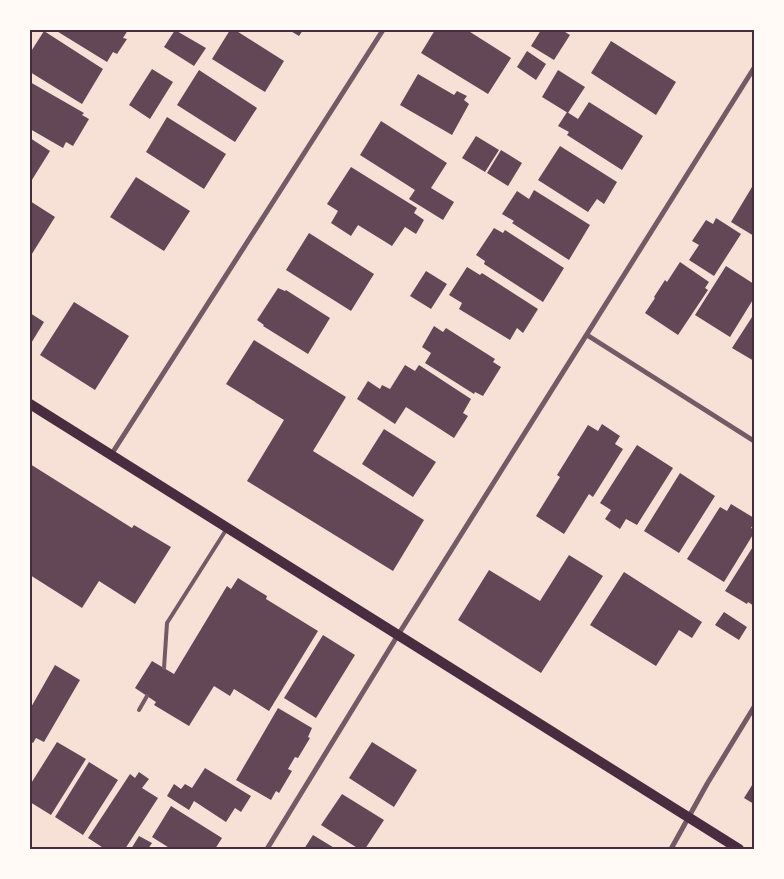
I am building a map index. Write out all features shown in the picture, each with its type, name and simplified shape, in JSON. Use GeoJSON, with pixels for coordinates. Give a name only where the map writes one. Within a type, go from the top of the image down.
{"type":"FeatureCollection","features":[{"type":"Feature","properties":{"kind":"main road"},"geometry":{"type":"LineString","coordinates":[[30,404],[739,849]]}},
{"type":"Feature","properties":{"kind":"street"},"geometry":{"type":"LineString","coordinates":[[111,455],[382,30]]}},
{"type":"Feature","properties":{"kind":"street"},"geometry":{"type":"LineString","coordinates":[[267,849],[398,634],[754,68]]}},
{"type":"Feature","properties":{"kind":"street"},"geometry":{"type":"LineString","coordinates":[[587,335],[754,441]]}},
{"type":"Feature","properties":{"kind":"street"},"geometry":{"type":"LineString","coordinates":[[671,849],[754,707]]}},
{"type":"Feature","properties":{"kind":"lane"},"geometry":{"type":"LineString","coordinates":[[164,668],[167,623],[228,528]]}},
{"type":"Feature","properties":{"kind":"lane"},"geometry":{"type":"LineString","coordinates":[[139,710],[147,696]]}},
{"type":"Feature","properties":{"kind":"building"},"geometry":{"type":"Polygon","coordinates":[[[55,30],[128,30],[123,38],[127,39],[117,54],[113,52],[107,62],[55,30]]]}},
{"type":"Feature","properties":{"kind":"building"},"geometry":{"type":"Polygon","coordinates":[[[175,30],[206,48],[194,66],[164,47],[175,30]]]}},
{"type":"Feature","properties":{"kind":"building"},"geometry":{"type":"Polygon","coordinates":[[[230,30],[235,30],[284,61],[265,92],[212,59],[230,30]]]}},
{"type":"Feature","properties":{"kind":"building"},"geometry":{"type":"Polygon","coordinates":[[[289,30],[303,30],[299,36],[289,30]]]}},
{"type":"Feature","properties":{"kind":"building"},"geometry":{"type":"Polygon","coordinates":[[[435,30],[467,30],[511,58],[488,94],[421,53],[435,30]]]}},
{"type":"Feature","properties":{"kind":"building"},"geometry":{"type":"Polygon","coordinates":[[[541,30],[562,30],[570,35],[554,60],[531,46],[541,30]]]}},
{"type":"Feature","properties":{"kind":"building"},"geometry":{"type":"Polygon","coordinates":[[[44,31],[103,69],[82,104],[30,72],[30,53],[44,31]]]}},
{"type":"Feature","properties":{"kind":"building"},"geometry":{"type":"Polygon","coordinates":[[[611,41],[676,82],[656,115],[591,73],[611,41]]]}},
{"type":"Feature","properties":{"kind":"building"},"geometry":{"type":"Polygon","coordinates":[[[527,51],[546,64],[536,80],[517,67],[527,51]]]}},
{"type":"Feature","properties":{"kind":"building"},"geometry":{"type":"Polygon","coordinates":[[[152,69],[173,82],[150,119],[129,105],[152,69]]]}},
{"type":"Feature","properties":{"kind":"building"},"geometry":{"type":"Polygon","coordinates":[[[199,70],[257,108],[235,142],[177,105],[199,70]]]}},
{"type":"Feature","properties":{"kind":"building"},"geometry":{"type":"Polygon","coordinates":[[[558,70],[585,87],[568,113],[542,97],[558,70]]]}},
{"type":"Feature","properties":{"kind":"building"},"geometry":{"type":"Polygon","coordinates":[[[418,74],[454,95],[457,91],[467,96],[464,100],[469,104],[452,135],[400,105],[418,74]]]}},
{"type":"Feature","properties":{"kind":"building"},"geometry":{"type":"Polygon","coordinates":[[[30,82],[84,113],[82,115],[89,119],[73,146],[66,142],[63,148],[30,129],[30,82]]]}},
{"type":"Feature","properties":{"kind":"building"},"geometry":{"type":"Polygon","coordinates":[[[589,102],[643,136],[622,170],[567,135],[569,132],[558,126],[567,112],[578,119],[589,102]]]}},
{"type":"Feature","properties":{"kind":"building"},"geometry":{"type":"Polygon","coordinates":[[[167,117],[226,154],[204,189],[146,152],[167,117]]]}},
{"type":"Feature","properties":{"kind":"building"},"geometry":{"type":"Polygon","coordinates":[[[381,121],[447,163],[431,188],[454,202],[443,220],[409,199],[415,190],[360,155],[381,121]]]}},
{"type":"Feature","properties":{"kind":"building"},"geometry":{"type":"Polygon","coordinates":[[[476,136],[499,150],[485,172],[462,158],[476,136]]]}},
{"type":"Feature","properties":{"kind":"building"},"geometry":{"type":"Polygon","coordinates":[[[30,138],[50,151],[30,183],[30,138]]]}},
{"type":"Feature","properties":{"kind":"building"},"geometry":{"type":"Polygon","coordinates":[[[560,146],[617,182],[604,204],[597,199],[588,212],[538,180],[560,146]]]}},
{"type":"Feature","properties":{"kind":"building"},"geometry":{"type":"Polygon","coordinates":[[[501,150],[522,163],[508,186],[487,173],[501,150]]]}},
{"type":"Feature","properties":{"kind":"building"},"geometry":{"type":"Polygon","coordinates":[[[351,167],[417,208],[414,213],[424,220],[416,234],[405,227],[392,246],[358,225],[351,236],[331,223],[338,211],[327,204],[351,167]]]}},
{"type":"Feature","properties":{"kind":"building"},"geometry":{"type":"Polygon","coordinates":[[[136,177],[190,211],[164,251],[110,217],[136,177]]]}},
{"type":"Feature","properties":{"kind":"building"},"geometry":{"type":"Polygon","coordinates":[[[752,187],[754,188],[754,236],[731,222],[752,187]]]}},
{"type":"Feature","properties":{"kind":"building"},"geometry":{"type":"Polygon","coordinates":[[[534,190],[590,225],[569,260],[512,223],[514,221],[502,214],[517,191],[529,199],[534,190]]]}},
{"type":"Feature","properties":{"kind":"building"},"geometry":{"type":"Polygon","coordinates":[[[30,201],[55,217],[30,257],[30,201]]]}},
{"type":"Feature","properties":{"kind":"building"},"geometry":{"type":"Polygon","coordinates":[[[716,218],[741,234],[714,276],[689,260],[699,245],[692,241],[706,220],[713,224],[716,218]]]}},
{"type":"Feature","properties":{"kind":"building"},"geometry":{"type":"Polygon","coordinates":[[[494,228],[503,233],[505,230],[564,268],[543,302],[484,264],[485,261],[476,255],[494,228]]]}},
{"type":"Feature","properties":{"kind":"building"},"geometry":{"type":"Polygon","coordinates":[[[309,233],[374,274],[351,311],[286,270],[309,233]]]}},
{"type":"Feature","properties":{"kind":"building"},"geometry":{"type":"Polygon","coordinates":[[[680,262],[709,282],[705,288],[708,290],[678,335],[645,313],[665,280],[667,282],[680,262]]]}},
{"type":"Feature","properties":{"kind":"building"},"geometry":{"type":"Polygon","coordinates":[[[726,266],[754,284],[754,298],[730,337],[695,315],[726,266]]]}},
{"type":"Feature","properties":{"kind":"building"},"geometry":{"type":"Polygon","coordinates":[[[467,267],[480,275],[482,273],[538,309],[523,333],[517,328],[510,340],[459,309],[462,303],[449,295],[467,267]]]}},
{"type":"Feature","properties":{"kind":"building"},"geometry":{"type":"Polygon","coordinates":[[[426,271],[447,284],[431,309],[410,296],[426,271]]]}},
{"type":"Feature","properties":{"kind":"building"},"geometry":{"type":"Polygon","coordinates":[[[278,288],[286,290],[330,318],[308,354],[263,326],[257,320],[278,288]]]}},
{"type":"Feature","properties":{"kind":"building"},"geometry":{"type":"Polygon","coordinates":[[[74,302],[129,336],[95,390],[40,355],[74,302]]]}},
{"type":"Feature","properties":{"kind":"building"},"geometry":{"type":"Polygon","coordinates":[[[30,313],[44,322],[30,345],[30,313]]]}},
{"type":"Feature","properties":{"kind":"building"},"geometry":{"type":"Polygon","coordinates":[[[754,314],[754,361],[732,348],[754,314]]]}},
{"type":"Feature","properties":{"kind":"building"},"geometry":{"type":"Polygon","coordinates":[[[434,326],[443,332],[446,328],[495,359],[493,362],[501,367],[483,396],[475,392],[474,394],[425,363],[431,353],[422,347],[434,326]]]}},
{"type":"Feature","properties":{"kind":"building"},"geometry":{"type":"Polygon","coordinates":[[[254,340],[346,397],[313,451],[424,520],[393,571],[247,481],[284,420],[226,384],[254,340]]]}},
{"type":"Feature","properties":{"kind":"building"},"geometry":{"type":"Polygon","coordinates":[[[405,365],[415,371],[419,365],[471,399],[463,413],[468,416],[454,438],[406,407],[395,424],[357,399],[368,381],[380,389],[382,385],[390,389],[405,365]]]}},
{"type":"Feature","properties":{"kind":"building"},"geometry":{"type":"Polygon","coordinates":[[[602,424],[620,436],[615,444],[623,449],[593,497],[589,494],[564,534],[536,516],[560,477],[557,475],[588,425],[598,431],[602,424]]]}},
{"type":"Feature","properties":{"kind":"building"},"geometry":{"type":"Polygon","coordinates":[[[384,429],[436,462],[413,497],[362,464],[384,429]]]}},
{"type":"Feature","properties":{"kind":"building"},"geometry":{"type":"Polygon","coordinates":[[[637,445],[673,468],[637,525],[626,519],[620,529],[605,519],[611,510],[600,503],[637,445]]]}},
{"type":"Feature","properties":{"kind":"building"},"geometry":{"type":"Polygon","coordinates":[[[30,464],[132,528],[134,525],[171,547],[135,604],[99,581],[82,608],[30,575],[30,464]]]}},
{"type":"Feature","properties":{"kind":"building"},"geometry":{"type":"Polygon","coordinates":[[[680,473],[715,496],[679,553],[644,531],[680,473]]]}},
{"type":"Feature","properties":{"kind":"building"},"geometry":{"type":"Polygon","coordinates":[[[731,504],[754,518],[751,528],[754,529],[754,533],[724,582],[687,559],[720,507],[727,511],[731,504]]]}},
{"type":"Feature","properties":{"kind":"building"},"geometry":{"type":"Polygon","coordinates":[[[754,545],[754,606],[725,591],[754,545]]]}},
{"type":"Feature","properties":{"kind":"building"},"geometry":{"type":"Polygon","coordinates":[[[569,555],[603,576],[541,673],[458,620],[489,570],[540,601],[569,555]]]}},
{"type":"Feature","properties":{"kind":"building"},"geometry":{"type":"Polygon","coordinates":[[[624,572],[702,622],[692,638],[679,630],[656,666],[590,625],[624,572]]]}},
{"type":"Feature","properties":{"kind":"building"},"geometry":{"type":"Polygon","coordinates":[[[238,578],[267,596],[266,599],[318,631],[269,711],[234,689],[230,696],[214,686],[189,726],[154,705],[156,702],[135,688],[152,661],[174,674],[227,586],[231,589],[238,578]]]}},
{"type":"Feature","properties":{"kind":"building"},"geometry":{"type":"Polygon","coordinates":[[[724,612],[747,627],[739,640],[715,625],[724,612]]]}},
{"type":"Feature","properties":{"kind":"building"},"geometry":{"type":"Polygon","coordinates":[[[323,635],[355,655],[316,718],[284,698],[323,635]]]}},
{"type":"Feature","properties":{"kind":"building"},"geometry":{"type":"Polygon","coordinates":[[[55,665],[80,680],[44,742],[36,738],[33,743],[30,741],[30,709],[55,665]]]}},
{"type":"Feature","properties":{"kind":"building"},"geometry":{"type":"Polygon","coordinates":[[[278,708],[312,728],[308,737],[310,738],[298,758],[295,757],[288,769],[292,771],[279,793],[276,791],[271,800],[236,780],[278,708]]]}},
{"type":"Feature","properties":{"kind":"building"},"geometry":{"type":"Polygon","coordinates":[[[57,742],[86,759],[51,815],[30,802],[30,785],[57,742]]]}},
{"type":"Feature","properties":{"kind":"building"},"geometry":{"type":"Polygon","coordinates":[[[372,742],[417,770],[394,807],[349,778],[372,742]]]}},
{"type":"Feature","properties":{"kind":"building"},"geometry":{"type":"Polygon","coordinates":[[[89,762],[118,780],[83,835],[55,817],[89,762]]]}},
{"type":"Feature","properties":{"kind":"building"},"geometry":{"type":"Polygon","coordinates":[[[205,768],[251,796],[241,812],[235,808],[226,822],[194,801],[189,810],[167,796],[174,784],[181,789],[185,784],[192,788],[205,768]]]}},
{"type":"Feature","properties":{"kind":"building"},"geometry":{"type":"Polygon","coordinates":[[[139,772],[149,779],[142,788],[158,798],[125,849],[105,849],[88,838],[130,774],[135,778],[139,772]]]}},
{"type":"Feature","properties":{"kind":"building"},"geometry":{"type":"Polygon","coordinates":[[[754,782],[754,804],[744,798],[754,782]]]}},
{"type":"Feature","properties":{"kind":"building"},"geometry":{"type":"Polygon","coordinates":[[[342,794],[384,820],[365,849],[359,849],[321,825],[342,794]]]}},
{"type":"Feature","properties":{"kind":"building"},"geometry":{"type":"Polygon","coordinates":[[[171,806],[222,838],[215,849],[171,849],[152,837],[171,806]]]}},
{"type":"Feature","properties":{"kind":"building"},"geometry":{"type":"Polygon","coordinates":[[[313,835],[336,849],[304,849],[313,835]]]}},
{"type":"Feature","properties":{"kind":"building"},"geometry":{"type":"Polygon","coordinates":[[[139,836],[152,843],[148,849],[131,849],[139,836]]]}}]}
